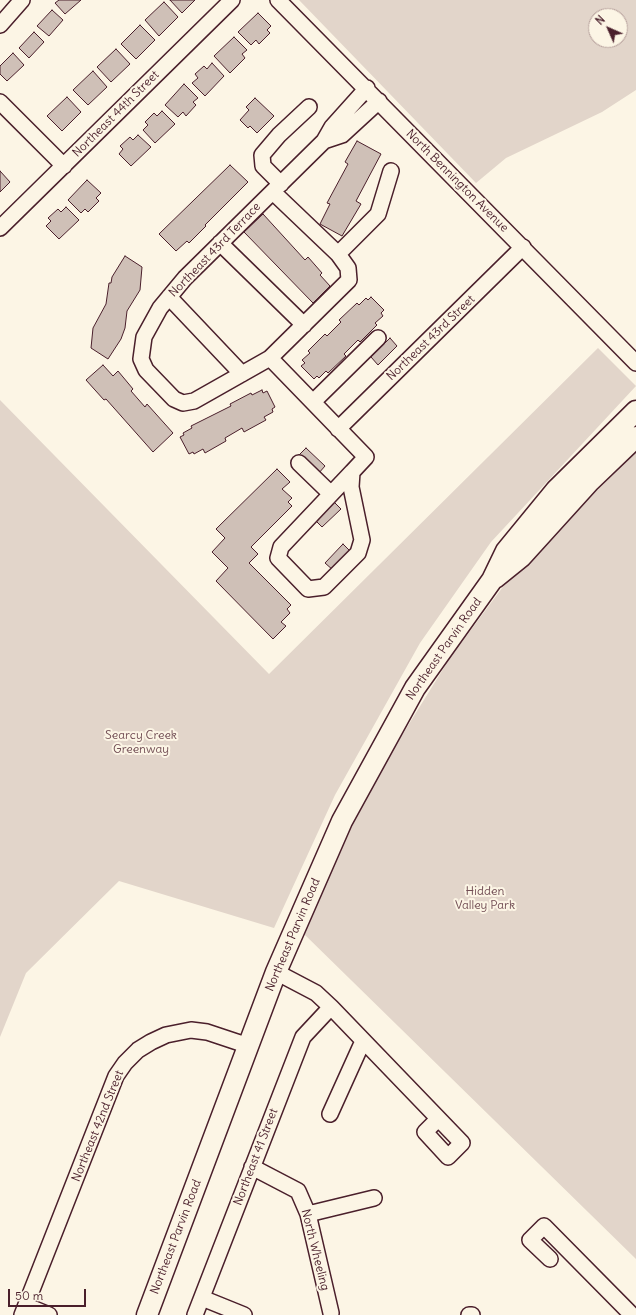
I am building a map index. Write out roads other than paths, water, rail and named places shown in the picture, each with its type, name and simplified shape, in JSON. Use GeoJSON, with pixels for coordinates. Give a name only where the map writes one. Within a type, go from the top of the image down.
{"type":"FeatureCollection","features":[{"type":"Feature","properties":{"kind":"main road","name":"Northeast Parvin Road"},"geometry":{"type":"LineString","coordinates":[[146,1315],[276,972],[342,821],[415,688],[492,580],[506,551],[556,490],[636,411]]}},
{"type":"Feature","properties":{"kind":"main road","name":"Northeast Parvin Road"},"geometry":{"type":"LineString","coordinates":[[492,580],[521,557],[589,482],[636,437]]}},
{"type":"Feature","properties":{"kind":"street"},"geometry":{"type":"LineString","coordinates":[[0,24],[22,0]]}},
{"type":"Feature","properties":{"kind":"street","name":"Northeast 44th Street"},"geometry":{"type":"LineString","coordinates":[[0,228],[232,0]]}},
{"type":"Feature","properties":{"kind":"street","name":"North Bennington Avenue"},"geometry":{"type":"LineString","coordinates":[[278,0],[367,88],[379,102],[636,363]]}},
{"type":"Feature","properties":{"kind":"street","name":"Northeast 43rd Terrace"},"geometry":{"type":"LineString","coordinates":[[309,107],[262,155],[263,166],[277,188],[338,254],[348,268],[349,280],[270,358],[194,401],[183,402],[174,399],[146,370],[141,359],[144,337],[160,308],[185,278],[277,188],[324,141],[332,127],[367,88]]}},
{"type":"Feature","properties":{"kind":"street"},"geometry":{"type":"LineString","coordinates":[[0,102],[64,166]]}},
{"type":"Feature","properties":{"kind":"street","name":"Northeast 43rd Terrace"},"geometry":{"type":"LineString","coordinates":[[324,141],[342,135],[379,102]]}},
{"type":"Feature","properties":{"kind":"street"},"geometry":{"type":"LineString","coordinates":[[338,254],[378,214],[391,171]]}},
{"type":"Feature","properties":{"kind":"street"},"geometry":{"type":"LineString","coordinates":[[220,243],[304,325]]}},
{"type":"Feature","properties":{"kind":"street","name":"Northeast 43rd Street"},"geometry":{"type":"LineString","coordinates":[[338,429],[523,247]]}},
{"type":"Feature","properties":{"kind":"street"},"geometry":{"type":"LineString","coordinates":[[169,297],[242,374]]}},
{"type":"Feature","properties":{"kind":"street"},"geometry":{"type":"LineString","coordinates":[[313,402],[378,338]]}},
{"type":"Feature","properties":{"kind":"street"},"geometry":{"type":"LineString","coordinates":[[270,358],[366,457],[331,494],[282,547],[278,558],[308,588],[324,587],[358,553],[362,540],[351,487],[352,472]]}},
{"type":"Feature","properties":{"kind":"street"},"geometry":{"type":"LineString","coordinates":[[299,463],[331,494]]}},
{"type":"Feature","properties":{"kind":"street"},"geometry":{"type":"LineString","coordinates":[[276,972],[316,993],[438,1119]]}},
{"type":"Feature","properties":{"kind":"street","name":"Northeast 41 Street"},"geometry":{"type":"LineString","coordinates":[[195,1315],[302,1037],[331,1007]]}},
{"type":"Feature","properties":{"kind":"street","name":"Northeast 42nd Street"},"geometry":{"type":"LineString","coordinates":[[24,1311],[116,1076],[125,1063],[138,1050],[151,1042],[166,1035],[191,1030],[207,1032],[248,1046]]}},
{"type":"Feature","properties":{"kind":"street"},"geometry":{"type":"LineString","coordinates":[[330,1114],[362,1041]]}},
{"type":"Feature","properties":{"kind":"street","name":"North Wheeling"},"geometry":{"type":"LineString","coordinates":[[252,1167],[298,1191],[308,1214],[331,1313]]}},
{"type":"Feature","properties":{"kind":"street"},"geometry":{"type":"LineString","coordinates":[[308,1214],[374,1198]]}},
{"type":"Feature","properties":{"kind":"street"},"geometry":{"type":"LineString","coordinates":[[550,1259],[530,1240],[544,1226],[632,1315]]}},
{"type":"Feature","properties":{"kind":"street"},"geometry":{"type":"LineString","coordinates":[[202,1298],[244,1315]]}},
{"type":"Feature","properties":{"kind":"street"},"geometry":{"type":"LineString","coordinates":[[24,1311],[49,1315]]}},
{"type":"Feature","properties":{"kind":"park label","name":"Searcy Creek Greenway"},"geometry":{"type":"Point","coordinates":[141,743]}},
{"type":"Feature","properties":{"kind":"park label","name":"Hidden Valley Park"},"geometry":{"type":"Point","coordinates":[485,899]}}]}
